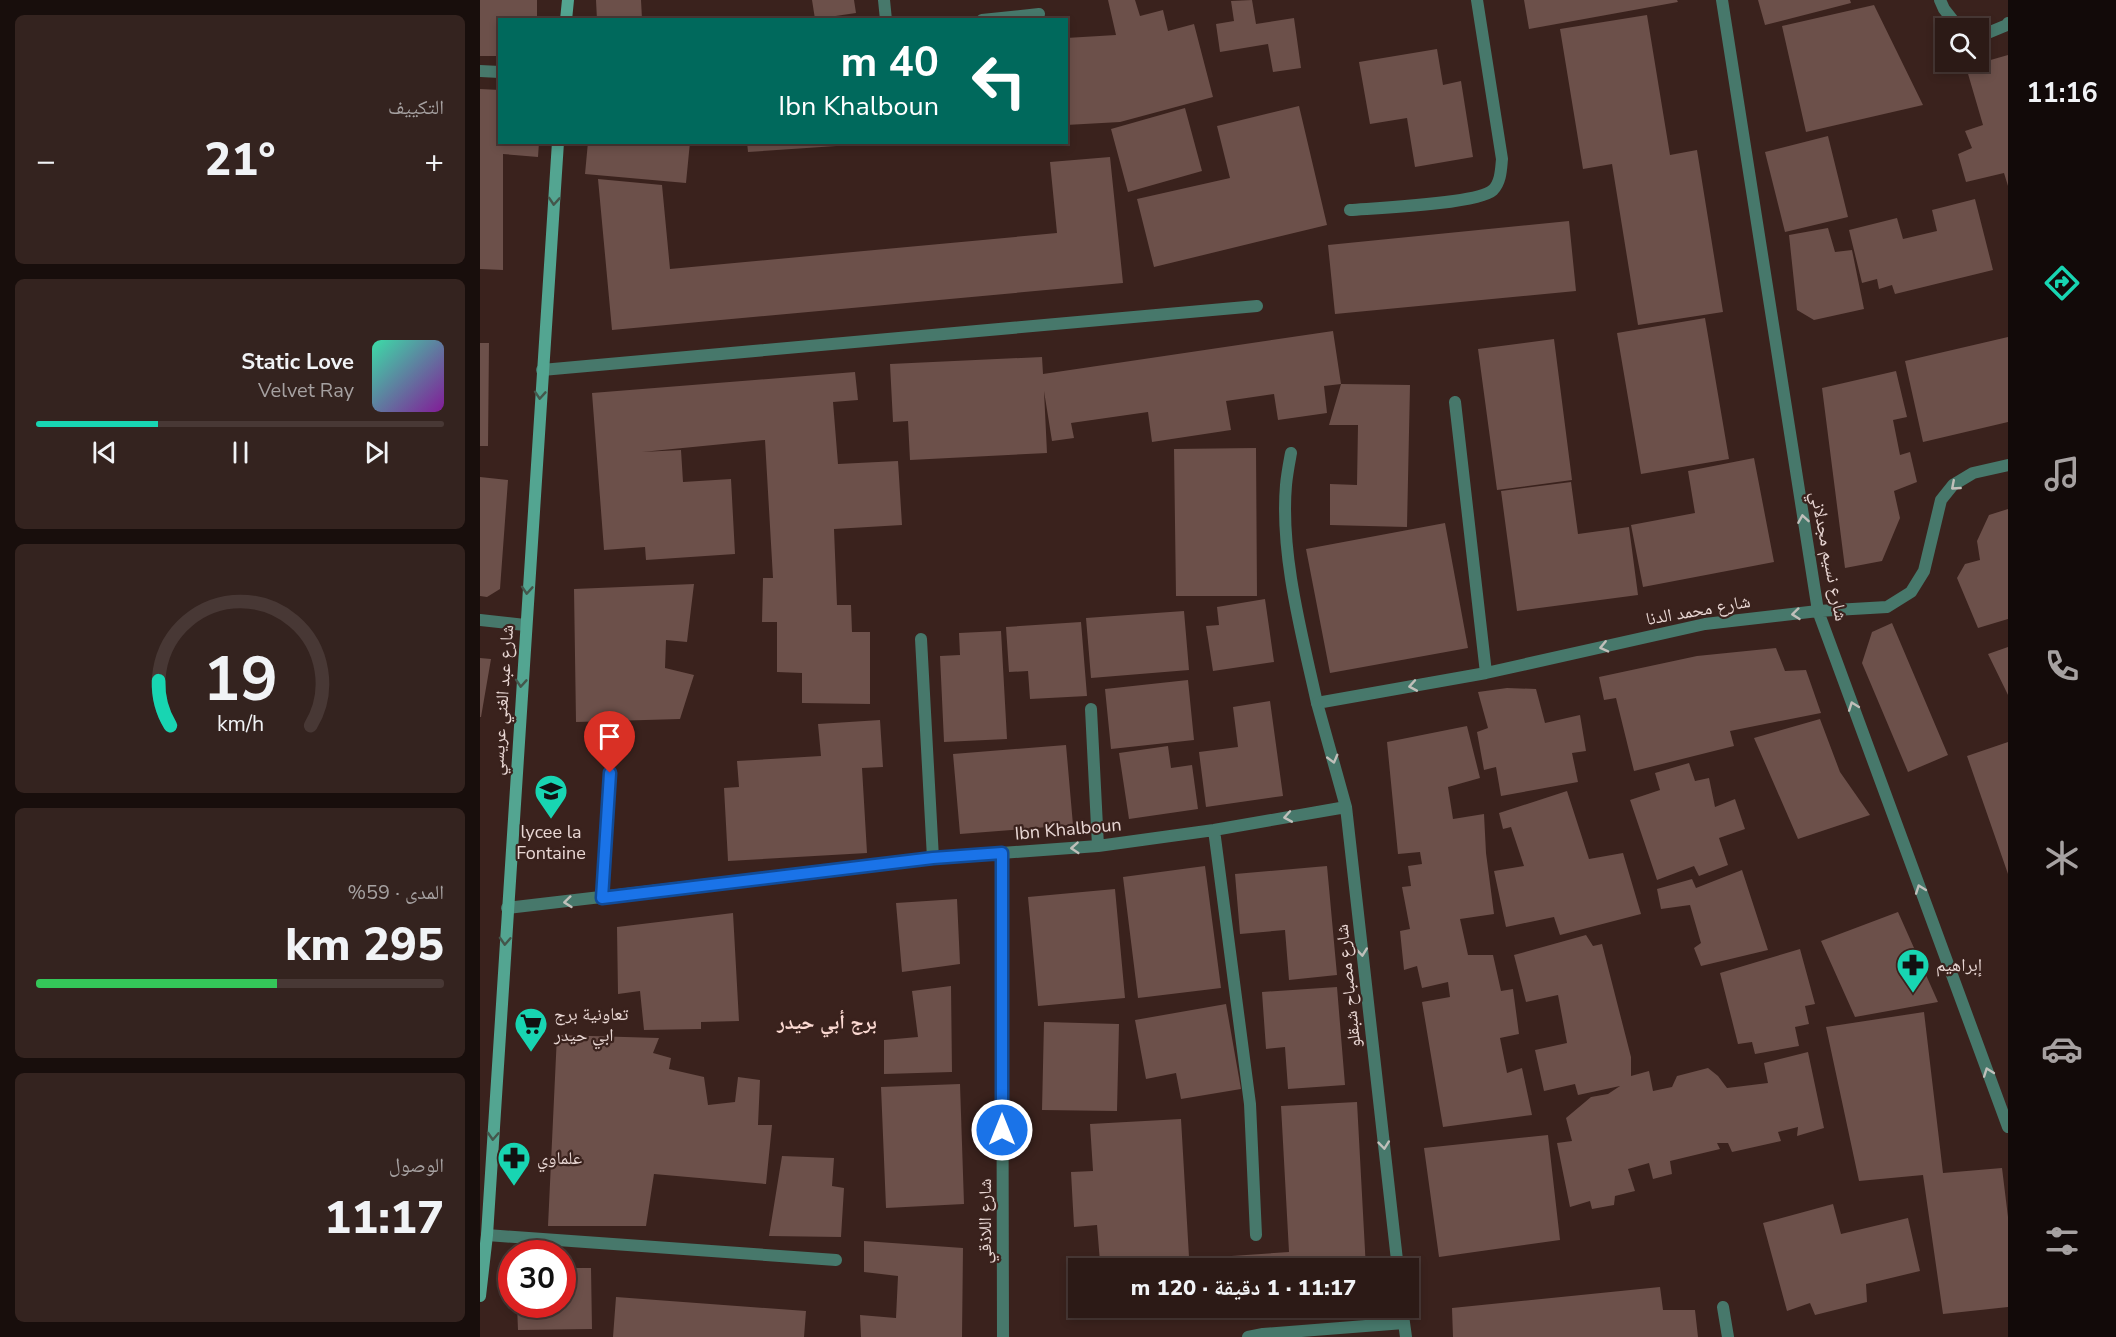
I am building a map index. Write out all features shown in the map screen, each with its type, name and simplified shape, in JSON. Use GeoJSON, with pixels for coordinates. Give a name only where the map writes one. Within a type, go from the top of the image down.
{"type":"FeatureCollection","features":[{"type":"Feature","properties":{"kind":"street"},"geometry":{"type":"LineString","coordinates":[[566,18],[568,0]]}},
{"type":"Feature","properties":{"kind":"street"},"geometry":{"type":"LineString","coordinates":[[884,0],[886,18]]}},
{"type":"Feature","properties":{"kind":"street"},"geometry":{"type":"LineString","coordinates":[[1350,210],[1459,200],[1480,197],[1493,190],[1501,176],[1502,159],[1478,0]]}},
{"type":"Feature","properties":{"kind":"street","name":"شارع نسيم مجدلاني"},"geometry":{"type":"LineString","coordinates":[[1722,0],[1818,611],[2008,1124]]}},
{"type":"Feature","properties":{"kind":"street"},"geometry":{"type":"LineString","coordinates":[[1940,0],[1951,18]]}},
{"type":"Feature","properties":{"kind":"street"},"geometry":{"type":"LineString","coordinates":[[1001,18],[1039,14]]}},
{"type":"Feature","properties":{"kind":"street"},"geometry":{"type":"LineString","coordinates":[[1989,32],[2007,25],[2008,22]]}},
{"type":"Feature","properties":{"kind":"street"},"geometry":{"type":"LineString","coordinates":[[480,71],[498,72]]}},
{"type":"Feature","properties":{"kind":"street","name":"شارع عبد الغني عريسي"},"geometry":{"type":"LineString","coordinates":[[480,1296],[487,1235],[558,144]]}},
{"type":"Feature","properties":{"kind":"street"},"geometry":{"type":"LineString","coordinates":[[542,370],[1257,306]]}},
{"type":"Feature","properties":{"kind":"street"},"geometry":{"type":"LineString","coordinates":[[1455,402],[1486,673]]}},
{"type":"Feature","properties":{"kind":"street","name":"شارع مصباح شبقلو"},"geometry":{"type":"LineString","coordinates":[[1291,453],[1286,485],[1288,556],[1317,703],[1346,807],[1397,1258]]}},
{"type":"Feature","properties":{"kind":"street","name":"شارع محمد الدنا"},"geometry":{"type":"LineString","coordinates":[[1317,703],[1486,673],[1705,624],[1818,611],[1887,607],[1911,592],[1924,571],[1941,500],[1953,486],[1973,473],[2008,465]]}},
{"type":"Feature","properties":{"kind":"street"},"geometry":{"type":"LineString","coordinates":[[480,620],[525,625]]}},
{"type":"Feature","properties":{"kind":"street"},"geometry":{"type":"LineString","coordinates":[[921,639],[933,858]]}},
{"type":"Feature","properties":{"kind":"street"},"geometry":{"type":"LineString","coordinates":[[1091,709],[1098,846]]}},
{"type":"Feature","properties":{"kind":"street"},"geometry":{"type":"LineString","coordinates":[[602,898],[610,773]]}},
{"type":"Feature","properties":{"kind":"street","name":"Ibn Khalboun"},"geometry":{"type":"LineString","coordinates":[[507,909],[933,858],[1098,846],[1214,830],[1346,807]]}},
{"type":"Feature","properties":{"kind":"street"},"geometry":{"type":"LineString","coordinates":[[1214,830],[1250,1104],[1256,1235]]}},
{"type":"Feature","properties":{"kind":"street","name":"شارع اللاذقي"},"geometry":{"type":"LineString","coordinates":[[1002,853],[1003,1337]]}},
{"type":"Feature","properties":{"kind":"street"},"geometry":{"type":"LineString","coordinates":[[487,1235],[836,1260]]}},
{"type":"Feature","properties":{"kind":"street"},"geometry":{"type":"LineString","coordinates":[[1723,1307],[1728,1337]]}},
{"type":"Feature","properties":{"kind":"street"},"geometry":{"type":"LineString","coordinates":[[1403,1318],[1406,1337]]}},
{"type":"Feature","properties":{"kind":"street"},"geometry":{"type":"LineString","coordinates":[[1248,1337],[1404,1323]]}},
{"type":"Feature","properties":{"kind":"building"},"geometry":{"type":"Polygon","coordinates":[[[480,0],[537,0],[537,18],[498,18],[498,56],[480,56],[480,0]]]}},
{"type":"Feature","properties":{"kind":"building"},"geometry":{"type":"Polygon","coordinates":[[[596,0],[641,0],[642,18],[597,18],[596,0]]]}},
{"type":"Feature","properties":{"kind":"building"},"geometry":{"type":"Polygon","coordinates":[[[812,0],[854,0],[856,13],[815,18],[812,0]]]}},
{"type":"Feature","properties":{"kind":"building"},"geometry":{"type":"Polygon","coordinates":[[[1108,0],[1135,0],[1140,16],[1163,10],[1168,31],[1194,24],[1213,97],[1120,122],[1068,125],[1068,38],[1116,35],[1108,0]]]}},
{"type":"Feature","properties":{"kind":"building"},"geometry":{"type":"Polygon","coordinates":[[[1252,0],[1256,24],[1294,18],[1301,68],[1273,72],[1268,44],[1220,52],[1216,24],[1234,21],[1231,1],[1252,0]]]}},
{"type":"Feature","properties":{"kind":"building"},"geometry":{"type":"Polygon","coordinates":[[[1524,0],[1677,0],[1678,2],[1529,29],[1524,0]]]}},
{"type":"Feature","properties":{"kind":"building"},"geometry":{"type":"Polygon","coordinates":[[[1758,0],[1850,0],[1851,3],[1765,25],[1758,0]]]}},
{"type":"Feature","properties":{"kind":"building"},"geometry":{"type":"Polygon","coordinates":[[[1874,5],[1923,105],[1806,132],[1782,26],[1874,5]]]}},
{"type":"Feature","properties":{"kind":"building"},"geometry":{"type":"Polygon","coordinates":[[[1647,15],[1670,155],[1697,150],[1723,312],[1638,325],[1612,164],[1583,169],[1560,29],[1647,15]]]}},
{"type":"Feature","properties":{"kind":"building"},"geometry":{"type":"Polygon","coordinates":[[[1437,49],[1443,85],[1461,81],[1473,157],[1415,167],[1407,118],[1370,124],[1359,62],[1437,49]]]}},
{"type":"Feature","properties":{"kind":"building"},"geometry":{"type":"Polygon","coordinates":[[[2008,55],[2008,186],[2004,173],[1966,182],[1958,154],[1972,148],[1965,131],[1983,125],[1967,72],[1989,72],[1989,60],[2008,55]]]}},
{"type":"Feature","properties":{"kind":"building"},"geometry":{"type":"Polygon","coordinates":[[[480,89],[498,90],[498,144],[539,144],[538,157],[503,154],[503,270],[480,269],[480,89]]]}},
{"type":"Feature","properties":{"kind":"building"},"geometry":{"type":"Polygon","coordinates":[[[1299,106],[1327,225],[1154,267],[1137,199],[1230,178],[1217,126],[1299,106]]]}},
{"type":"Feature","properties":{"kind":"building"},"geometry":{"type":"Polygon","coordinates":[[[1185,108],[1202,171],[1128,192],[1111,129],[1185,108]]]}},
{"type":"Feature","properties":{"kind":"building"},"geometry":{"type":"Polygon","coordinates":[[[1828,136],[1848,217],[1785,232],[1765,152],[1828,136]]]}},
{"type":"Feature","properties":{"kind":"building"},"geometry":{"type":"Polygon","coordinates":[[[588,144],[690,144],[686,183],[585,174],[588,144]]]}},
{"type":"Feature","properties":{"kind":"building"},"geometry":{"type":"Polygon","coordinates":[[[747,144],[866,144],[748,152],[747,144]]]}},
{"type":"Feature","properties":{"kind":"building"},"geometry":{"type":"Polygon","coordinates":[[[1110,157],[1123,283],[612,330],[598,179],[662,185],[670,269],[1057,233],[1050,162],[1110,157]]]}},
{"type":"Feature","properties":{"kind":"building"},"geometry":{"type":"Polygon","coordinates":[[[1975,199],[1993,270],[1895,294],[1892,285],[1879,289],[1877,279],[1862,283],[1849,230],[1897,218],[1903,239],[1937,231],[1932,210],[1975,199]]]}},
{"type":"Feature","properties":{"kind":"building"},"geometry":{"type":"Polygon","coordinates":[[[1569,221],[1576,291],[1335,314],[1328,245],[1569,221]]]}},
{"type":"Feature","properties":{"kind":"building"},"geometry":{"type":"Polygon","coordinates":[[[1828,228],[1835,252],[1852,250],[1864,309],[1814,320],[1797,310],[1789,235],[1828,228]]]}},
{"type":"Feature","properties":{"kind":"building"},"geometry":{"type":"Polygon","coordinates":[[[1705,318],[1729,459],[1641,474],[1617,333],[1705,318]]]}},
{"type":"Feature","properties":{"kind":"building"},"geometry":{"type":"Polygon","coordinates":[[[1333,331],[1341,384],[1324,386],[1327,413],[1278,420],[1274,394],[1226,401],[1231,430],[1152,442],[1148,412],[1071,423],[1074,438],[1052,441],[1044,391],[1047,453],[910,460],[908,421],[893,422],[890,364],[1042,357],[1043,374],[1333,331]]]}},
{"type":"Feature","properties":{"kind":"building"},"geometry":{"type":"Polygon","coordinates":[[[2008,337],[2008,422],[1923,442],[1905,361],[2008,337]]]}},
{"type":"Feature","properties":{"kind":"building"},"geometry":{"type":"Polygon","coordinates":[[[1554,339],[1572,480],[1497,490],[1478,349],[1554,339]]]}},
{"type":"Feature","properties":{"kind":"building"},"geometry":{"type":"Polygon","coordinates":[[[480,343],[489,343],[488,446],[480,446],[480,343]]]}},
{"type":"Feature","properties":{"kind":"building"},"geometry":{"type":"Polygon","coordinates":[[[1896,371],[1907,417],[1893,420],[1900,455],[1910,452],[1917,482],[1894,491],[1900,518],[1882,561],[1845,568],[1822,388],[1896,371]]]}},
{"type":"Feature","properties":{"kind":"building"},"geometry":{"type":"Polygon","coordinates":[[[855,372],[858,400],[833,402],[838,464],[898,461],[902,525],[834,529],[837,605],[851,605],[852,632],[870,632],[870,704],[802,703],[802,673],[777,672],[777,622],[762,622],[763,578],[773,578],[765,440],[642,452],[681,450],[683,482],[731,479],[735,554],[646,560],[645,547],[604,550],[592,393],[855,372]]]}},
{"type":"Feature","properties":{"kind":"building"},"geometry":{"type":"Polygon","coordinates":[[[1341,384],[1410,385],[1407,527],[1330,525],[1330,484],[1357,485],[1358,425],[1329,425],[1341,384]]]}},
{"type":"Feature","properties":{"kind":"building"},"geometry":{"type":"Polygon","coordinates":[[[1256,448],[1257,596],[1176,596],[1174,449],[1256,448]]]}},
{"type":"Feature","properties":{"kind":"building"},"geometry":{"type":"Polygon","coordinates":[[[1754,458],[1774,562],[1643,587],[1631,525],[1695,513],[1688,471],[1754,458]]]}},
{"type":"Feature","properties":{"kind":"building"},"geometry":{"type":"Polygon","coordinates":[[[480,477],[508,480],[500,589],[487,597],[480,596],[480,477]]]}},
{"type":"Feature","properties":{"kind":"building"},"geometry":{"type":"Polygon","coordinates":[[[1571,482],[1578,534],[1629,527],[1638,595],[1517,611],[1501,491],[1571,482]]]}},
{"type":"Feature","properties":{"kind":"building"},"geometry":{"type":"Polygon","coordinates":[[[2008,509],[2008,619],[1978,628],[1957,578],[1965,564],[1980,560],[1977,541],[1989,515],[2008,509]]]}},
{"type":"Feature","properties":{"kind":"building"},"geometry":{"type":"Polygon","coordinates":[[[1445,523],[1468,648],[1330,673],[1306,549],[1445,523]]]}},
{"type":"Feature","properties":{"kind":"building"},"geometry":{"type":"Polygon","coordinates":[[[694,584],[687,642],[666,640],[665,668],[694,675],[680,719],[576,722],[574,589],[694,584]]]}},
{"type":"Feature","properties":{"kind":"building"},"geometry":{"type":"Polygon","coordinates":[[[1265,599],[1274,662],[1213,671],[1206,626],[1219,625],[1217,607],[1265,599]]]}},
{"type":"Feature","properties":{"kind":"building"},"geometry":{"type":"Polygon","coordinates":[[[1184,611],[1189,670],[1091,678],[1086,618],[1184,611]]]}},
{"type":"Feature","properties":{"kind":"building"},"geometry":{"type":"Polygon","coordinates":[[[1081,622],[1087,696],[1030,699],[1028,671],[1009,672],[1006,627],[1081,622]]]}},
{"type":"Feature","properties":{"kind":"building"},"geometry":{"type":"Polygon","coordinates":[[[1892,623],[1948,755],[1908,772],[1862,663],[1872,632],[1892,623]]]}},
{"type":"Feature","properties":{"kind":"building"},"geometry":{"type":"Polygon","coordinates":[[[1001,631],[1007,739],[944,742],[940,656],[960,655],[959,633],[1001,631]]]}},
{"type":"Feature","properties":{"kind":"building"},"geometry":{"type":"Polygon","coordinates":[[[2008,647],[2008,695],[1988,654],[2008,647]]]}},
{"type":"Feature","properties":{"kind":"building"},"geometry":{"type":"Polygon","coordinates":[[[1776,648],[1785,671],[1806,670],[1821,713],[1730,731],[1734,746],[1634,771],[1616,698],[1604,700],[1599,677],[1697,656],[1776,648]]]}},
{"type":"Feature","properties":{"kind":"building"},"geometry":{"type":"Polygon","coordinates":[[[480,658],[491,659],[481,717],[480,717],[480,658]]]}},
{"type":"Feature","properties":{"kind":"building"},"geometry":{"type":"Polygon","coordinates":[[[1188,680],[1194,740],[1111,749],[1105,689],[1188,680]]]}},
{"type":"Feature","properties":{"kind":"building"},"geometry":{"type":"Polygon","coordinates":[[[1507,688],[1536,689],[1545,723],[1580,715],[1586,751],[1572,753],[1578,782],[1501,796],[1496,767],[1484,770],[1477,732],[1488,728],[1478,692],[1507,688]]]}},
{"type":"Feature","properties":{"kind":"building"},"geometry":{"type":"Polygon","coordinates":[[[1270,701],[1283,796],[1206,807],[1199,752],[1238,747],[1233,707],[1270,701]]]}},
{"type":"Feature","properties":{"kind":"building"},"geometry":{"type":"Polygon","coordinates":[[[1820,719],[1840,772],[1870,815],[1798,839],[1754,738],[1820,719]]]}},
{"type":"Feature","properties":{"kind":"building"},"geometry":{"type":"Polygon","coordinates":[[[880,720],[883,767],[862,768],[867,853],[728,861],[724,788],[739,787],[737,761],[821,756],[818,724],[880,720]]]}},
{"type":"Feature","properties":{"kind":"building"},"geometry":{"type":"Polygon","coordinates":[[[1467,726],[1480,778],[1448,787],[1453,819],[1484,814],[1486,853],[1494,914],[1460,919],[1468,955],[1493,955],[1501,991],[1513,989],[1519,1034],[1500,1038],[1507,1073],[1522,1068],[1532,1115],[1443,1127],[1422,1002],[1450,997],[1448,982],[1422,988],[1417,966],[1404,970],[1400,931],[1410,929],[1402,887],[1411,886],[1408,866],[1422,864],[1420,852],[1398,854],[1387,742],[1467,726]]]}},
{"type":"Feature","properties":{"kind":"building"},"geometry":{"type":"Polygon","coordinates":[[[2008,742],[2008,874],[1967,756],[2008,742]]]}},
{"type":"Feature","properties":{"kind":"building"},"geometry":{"type":"Polygon","coordinates":[[[1066,745],[1073,825],[960,834],[953,754],[1066,745]]]}},
{"type":"Feature","properties":{"kind":"building"},"geometry":{"type":"Polygon","coordinates":[[[1168,746],[1171,768],[1192,765],[1198,809],[1129,819],[1119,753],[1168,746]]]}},
{"type":"Feature","properties":{"kind":"building"},"geometry":{"type":"Polygon","coordinates":[[[1689,763],[1695,781],[1709,778],[1715,807],[1735,799],[1745,829],[1719,838],[1728,865],[1699,876],[1694,866],[1657,880],[1630,800],[1660,790],[1655,773],[1689,763]]]}},
{"type":"Feature","properties":{"kind":"building"},"geometry":{"type":"Polygon","coordinates":[[[1567,791],[1589,859],[1623,853],[1641,914],[1560,935],[1554,917],[1506,927],[1494,871],[1524,866],[1511,827],[1503,829],[1499,813],[1567,791]]]}},
{"type":"Feature","properties":{"kind":"building"},"geometry":{"type":"Polygon","coordinates":[[[1205,866],[1221,988],[1138,998],[1123,877],[1205,866]]]}},
{"type":"Feature","properties":{"kind":"building"},"geometry":{"type":"Polygon","coordinates":[[[1327,866],[1337,975],[1289,980],[1285,930],[1240,934],[1235,874],[1327,866]]]}},
{"type":"Feature","properties":{"kind":"building"},"geometry":{"type":"Polygon","coordinates":[[[1742,870],[1768,950],[1701,966],[1694,948],[1701,943],[1690,905],[1661,909],[1657,889],[1692,879],[1696,888],[1742,870]]]}},
{"type":"Feature","properties":{"kind":"building"},"geometry":{"type":"Polygon","coordinates":[[[1115,889],[1125,998],[1038,1006],[1028,897],[1115,889]]]}},
{"type":"Feature","properties":{"kind":"building"},"geometry":{"type":"Polygon","coordinates":[[[957,899],[960,964],[902,972],[896,903],[957,899]]]}},
{"type":"Feature","properties":{"kind":"building"},"geometry":{"type":"Polygon","coordinates":[[[1898,912],[1938,1002],[1855,1017],[1821,941],[1898,912]]]}},
{"type":"Feature","properties":{"kind":"building"},"geometry":{"type":"Polygon","coordinates":[[[733,913],[739,1021],[701,1022],[701,1029],[644,1030],[640,991],[618,994],[617,927],[733,913]]]}},
{"type":"Feature","properties":{"kind":"building"},"geometry":{"type":"Polygon","coordinates":[[[1586,935],[1593,946],[1602,944],[1631,1057],[1631,1076],[1649,1071],[1653,1091],[1672,1087],[1677,1076],[1708,1068],[1727,1088],[1768,1083],[1764,1063],[1808,1052],[1824,1128],[1797,1136],[1798,1127],[1778,1132],[1781,1141],[1732,1152],[1728,1143],[1717,1143],[1720,1149],[1670,1161],[1672,1174],[1653,1179],[1649,1163],[1628,1169],[1635,1191],[1615,1196],[1614,1205],[1592,1209],[1590,1201],[1570,1207],[1557,1143],[1572,1141],[1566,1118],[1591,1097],[1608,1094],[1620,1086],[1578,1095],[1575,1084],[1544,1091],[1535,1050],[1567,1043],[1558,995],[1526,1002],[1514,955],[1586,935]]]}},
{"type":"Feature","properties":{"kind":"building"},"geometry":{"type":"Polygon","coordinates":[[[1800,949],[1815,1004],[1805,1006],[1809,1024],[1795,1027],[1799,1046],[1755,1054],[1752,1042],[1738,1044],[1720,973],[1800,949]]]}},
{"type":"Feature","properties":{"kind":"building"},"geometry":{"type":"Polygon","coordinates":[[[951,986],[952,1072],[884,1074],[884,1040],[918,1037],[912,991],[951,986]]]}},
{"type":"Feature","properties":{"kind":"building"},"geometry":{"type":"Polygon","coordinates":[[[1337,987],[1345,1085],[1288,1089],[1285,1047],[1266,1049],[1262,992],[1337,987]]]}},
{"type":"Feature","properties":{"kind":"building"},"geometry":{"type":"Polygon","coordinates":[[[1226,1004],[1241,1089],[1181,1099],[1176,1073],[1146,1079],[1135,1020],[1226,1004]]]}},
{"type":"Feature","properties":{"kind":"building"},"geometry":{"type":"Polygon","coordinates":[[[1924,1012],[1943,1173],[2002,1168],[2008,1217],[2008,1307],[1943,1314],[1923,1175],[1859,1181],[1826,1027],[1924,1012]]]}},
{"type":"Feature","properties":{"kind":"building"},"geometry":{"type":"Polygon","coordinates":[[[1044,1022],[1119,1024],[1117,1111],[1042,1110],[1044,1022]]]}},
{"type":"Feature","properties":{"kind":"building"},"geometry":{"type":"Polygon","coordinates":[[[557,1035],[659,1038],[653,1053],[671,1058],[669,1069],[704,1077],[708,1105],[735,1102],[738,1077],[760,1080],[758,1125],[772,1125],[766,1184],[654,1174],[646,1226],[548,1226],[557,1035]]]}},
{"type":"Feature","properties":{"kind":"building"},"geometry":{"type":"Polygon","coordinates":[[[960,1084],[964,1204],[886,1208],[881,1087],[960,1084]]]}},
{"type":"Feature","properties":{"kind":"building"},"geometry":{"type":"Polygon","coordinates":[[[1357,1102],[1365,1258],[1202,1258],[1289,1252],[1281,1106],[1357,1102]]]}},
{"type":"Feature","properties":{"kind":"building"},"geometry":{"type":"Polygon","coordinates":[[[1181,1119],[1189,1257],[1100,1258],[1097,1225],[1074,1227],[1071,1172],[1093,1171],[1090,1124],[1181,1119]]]}},
{"type":"Feature","properties":{"kind":"building"},"geometry":{"type":"Polygon","coordinates":[[[1548,1135],[1560,1240],[1439,1257],[1424,1148],[1548,1135]]]}},
{"type":"Feature","properties":{"kind":"building"},"geometry":{"type":"Polygon","coordinates":[[[782,1156],[834,1158],[832,1186],[844,1188],[841,1237],[769,1236],[782,1156]]]}},
{"type":"Feature","properties":{"kind":"building"},"geometry":{"type":"Polygon","coordinates":[[[1833,1204],[1841,1234],[1908,1218],[1920,1271],[1866,1284],[1867,1302],[1815,1315],[1810,1303],[1787,1311],[1763,1223],[1833,1204]]]}},
{"type":"Feature","properties":{"kind":"building"},"geometry":{"type":"Polygon","coordinates":[[[864,1241],[963,1248],[962,1337],[861,1337],[860,1315],[896,1318],[898,1276],[864,1272],[864,1241]]]}},
{"type":"Feature","properties":{"kind":"building"},"geometry":{"type":"Polygon","coordinates":[[[576,1268],[591,1268],[592,1329],[518,1330],[518,1318],[576,1318],[576,1268]]]}},
{"type":"Feature","properties":{"kind":"building"},"geometry":{"type":"Polygon","coordinates":[[[1660,1287],[1663,1310],[1695,1310],[1698,1337],[1453,1337],[1452,1308],[1660,1287]]]}},
{"type":"Feature","properties":{"kind":"building"},"geometry":{"type":"Polygon","coordinates":[[[616,1297],[806,1311],[804,1337],[613,1337],[616,1297]]]}},
{"type":"Feature","properties":{"kind":"place","name":"lycee la Fontaine"},"geometry":{"type":"Point","coordinates":[551,820]}},
{"type":"Feature","properties":{"kind":"place","name":"إبراهيم"},"geometry":{"type":"Point","coordinates":[1913,994]}},
{"type":"Feature","properties":{"kind":"place","name":"تعاونية برج ابي حيدر"},"geometry":{"type":"Point","coordinates":[531,1053]}},
{"type":"Feature","properties":{"kind":"place","name":"علماوي"},"geometry":{"type":"Point","coordinates":[514,1187]}},
{"type":"Feature","properties":{"kind":"district","name":"برج أبي حيدر"},"geometry":{"type":"Point","coordinates":[827,1022]}},
{"type":"Feature","properties":{"kind":"route"},"geometry":{"type":"LineString","coordinates":[[610,773],[602,898],[933,858],[1002,853],[1002,1130]]}}]}
